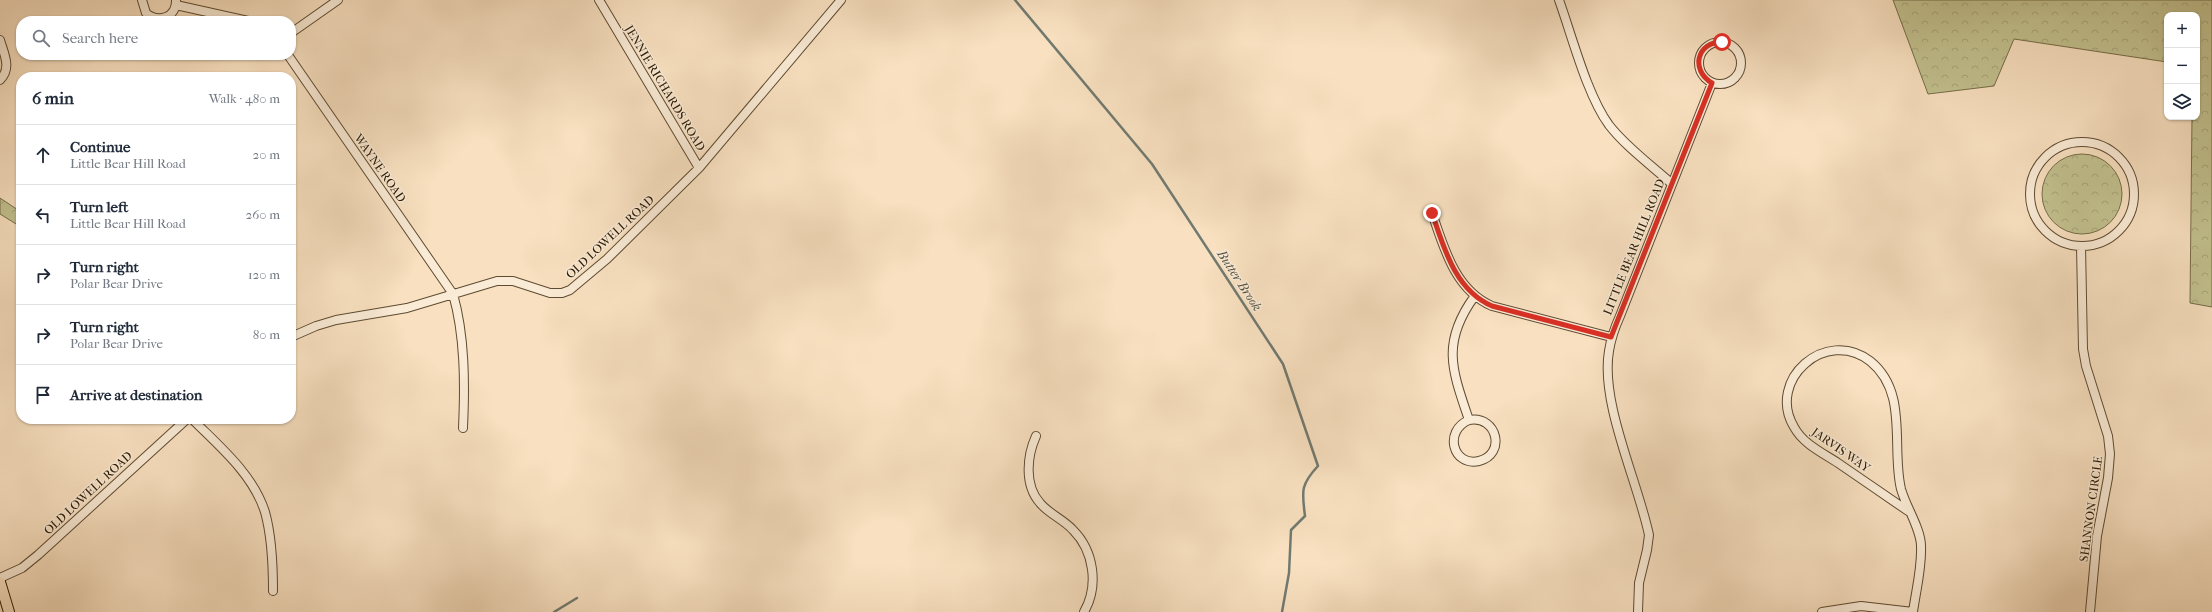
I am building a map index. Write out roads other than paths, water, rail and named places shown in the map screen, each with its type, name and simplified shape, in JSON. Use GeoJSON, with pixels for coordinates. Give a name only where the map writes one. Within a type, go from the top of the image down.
{"type":"FeatureCollection","features":[{"type":"Feature","properties":{"kind":"main road"},"geometry":{"type":"LineString","coordinates":[[0,582],[9,612]]}},
{"type":"Feature","properties":{"kind":"street"},"geometry":{"type":"LineString","coordinates":[[142,0],[143,8],[146,13],[151,16]]}},
{"type":"Feature","properties":{"kind":"street"},"geometry":{"type":"LineString","coordinates":[[296,29],[338,0]]}},
{"type":"Feature","properties":{"kind":"street","name":"JENNIE RICHARDS ROAD"},"geometry":{"type":"LineString","coordinates":[[599,0],[699,168]]}},
{"type":"Feature","properties":{"kind":"street","name":"OLD LOWELL ROAD"},"geometry":{"type":"LineString","coordinates":[[296,335],[316,326],[336,320],[406,308],[497,281],[513,281],[550,293],[562,293],[570,290],[607,259],[699,168],[841,0]]}},
{"type":"Feature","properties":{"kind":"street"},"geometry":{"type":"LineString","coordinates":[[1559,0],[1593,94],[1603,116],[1621,138],[1672,184]]}},
{"type":"Feature","properties":{"kind":"street"},"geometry":{"type":"LineString","coordinates":[[168,16],[171,14],[176,2],[229,16]]}},
{"type":"Feature","properties":{"kind":"street"},"geometry":{"type":"LineString","coordinates":[[0,40],[7,65],[6,71],[0,80]]}},
{"type":"Feature","properties":{"kind":"street"},"geometry":{"type":"LineString","coordinates":[[1715,42],[1729,43],[1739,53],[1741,60],[1738,74],[1726,83],[1712,83],[1701,74],[1699,68],[1700,54],[1704,48],[1715,42]]}},
{"type":"Feature","properties":{"kind":"street","name":"WAYNE ROAD"},"geometry":{"type":"LineString","coordinates":[[291,60],[453,294]]}},
{"type":"Feature","properties":{"kind":"street","name":"LITTLE BEAR HILL ROAD"},"geometry":{"type":"LineString","coordinates":[[1638,612],[1639,583],[1649,535],[1610,393],[1607,365],[1611,337],[1712,83]]}},
{"type":"Feature","properties":{"kind":"street"},"geometry":{"type":"LineString","coordinates":[[2083,143],[2104,148],[2121,161],[2132,180],[2133,201],[2131,212],[2120,230],[2102,242],[2081,246],[2061,242],[2044,230],[2034,213],[2030,193],[2035,173],[2046,157],[2063,146],[2083,143]]}},
{"type":"Feature","properties":{"kind":"street"},"geometry":{"type":"LineString","coordinates":[[1432,213],[1449,259],[1464,286],[1474,297],[1492,306],[1611,337]]}},
{"type":"Feature","properties":{"kind":"street","name":"SHANNON CIRCLE"},"geometry":{"type":"LineString","coordinates":[[2081,246],[2083,349],[2086,366],[2108,436],[2110,454],[2108,478],[2097,536],[2090,612]]}},
{"type":"Feature","properties":{"kind":"street"},"geometry":{"type":"LineString","coordinates":[[453,294],[459,319],[463,377],[463,428]]}},
{"type":"Feature","properties":{"kind":"street"},"geometry":{"type":"LineString","coordinates":[[1468,420],[1456,379],[1452,351],[1455,331],[1474,297]]}},
{"type":"Feature","properties":{"kind":"street","name":"JARVIS WAY"},"geometry":{"type":"LineString","coordinates":[[1908,511],[1809,444],[1794,428],[1787,408],[1788,387],[1799,368],[1810,358],[1830,351],[1851,352],[1865,357],[1880,372],[1892,395],[1896,413],[1898,468],[1908,511],[1921,544],[1913,612]]}},
{"type":"Feature","properties":{"kind":"street"},"geometry":{"type":"LineString","coordinates":[[1468,420],[1482,420],[1489,425],[1494,432],[1496,441],[1494,450],[1488,457],[1480,461],[1472,461],[1463,458],[1457,452],[1453,444],[1455,431],[1461,424],[1468,420]]}},
{"type":"Feature","properties":{"kind":"street","name":"OLD LOWELL ROAD"},"geometry":{"type":"LineString","coordinates":[[0,578],[22,568],[38,555],[182,424]]}},
{"type":"Feature","properties":{"kind":"street"},"geometry":{"type":"LineString","coordinates":[[197,424],[244,474],[259,498],[265,512],[268,527],[273,591]]}},
{"type":"Feature","properties":{"kind":"street"},"geometry":{"type":"LineString","coordinates":[[1036,436],[1030,453],[1028,468],[1033,493],[1040,503],[1073,529],[1081,539],[1091,562],[1093,584],[1084,612]]}},
{"type":"Feature","properties":{"kind":"street"},"geometry":{"type":"LineString","coordinates":[[1822,612],[1876,606],[1913,612]]}},
{"type":"Feature","properties":{"kind":"waterway","name":"Butter Brook"},"geometry":{"type":"LineString","coordinates":[[1015,0],[1152,164],[1283,364],[1318,466],[1305,484],[1303,495],[1305,516],[1291,530],[1289,573],[1282,612]]}},
{"type":"Feature","properties":{"kind":"waterway"},"geometry":{"type":"LineString","coordinates":[[554,612],[577,598]]}}]}
